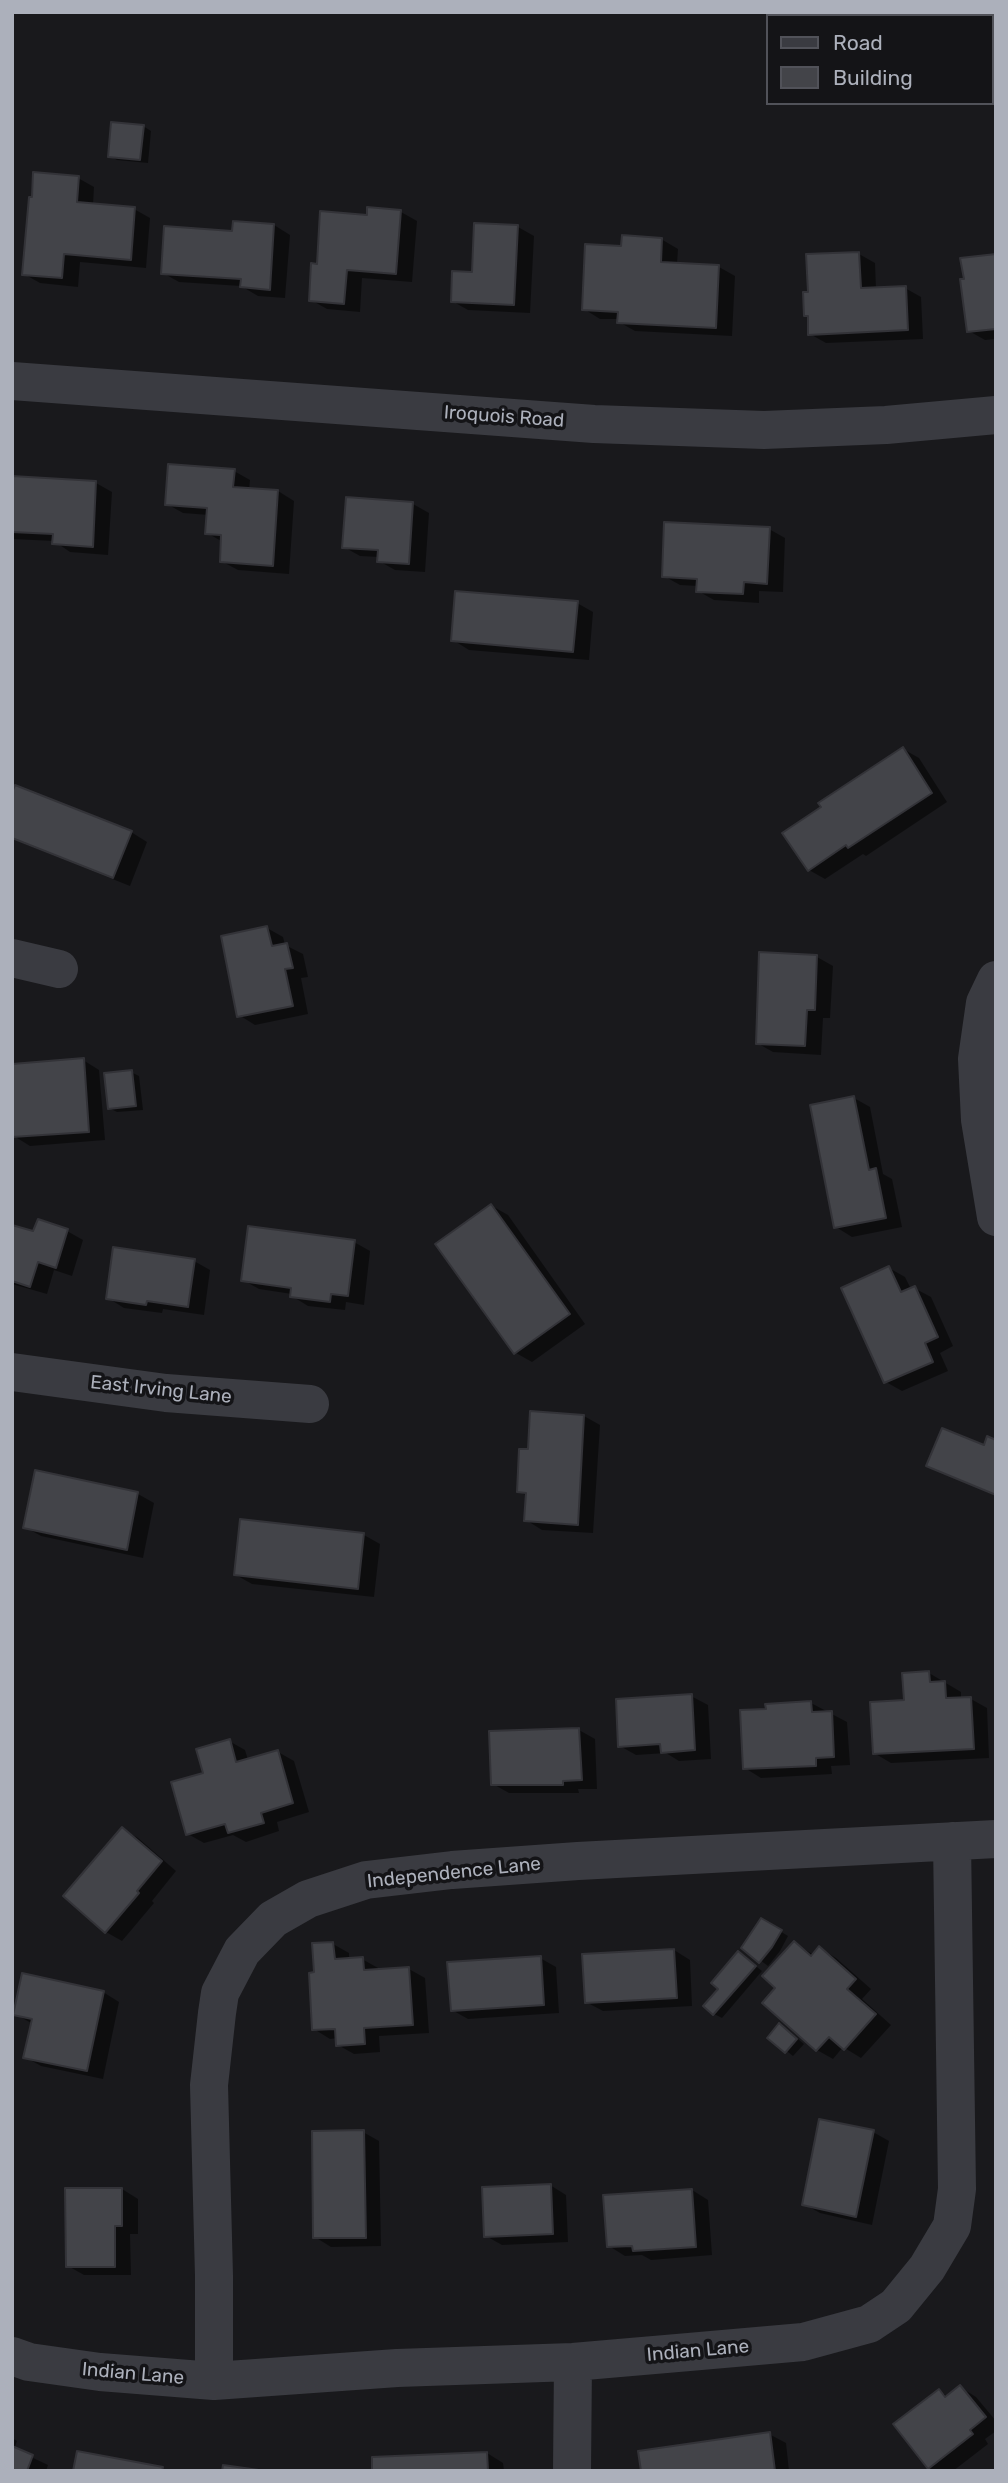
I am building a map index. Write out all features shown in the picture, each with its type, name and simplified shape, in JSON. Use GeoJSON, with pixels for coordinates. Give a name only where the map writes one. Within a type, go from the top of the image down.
{"type":"FeatureCollection","features":[{"type":"Feature","properties":{"kind":"street","name":"Iroquois Road"},"geometry":{"type":"LineString","coordinates":[[12,381],[594,424],[737,429],[886,425],[996,415]]}},
{"type":"Feature","properties":{"kind":"street"},"geometry":{"type":"LineString","coordinates":[[12,958],[59,969]]}},
{"type":"Feature","properties":{"kind":"street"},"geometry":{"type":"LineString","coordinates":[[996,980],[985,1003],[977,1059],[982,1140],[996,1217]]}},
{"type":"Feature","properties":{"kind":"street","name":"East Irving Lane"},"geometry":{"type":"LineString","coordinates":[[12,1372],[166,1393],[310,1404]]}},
{"type":"Feature","properties":{"kind":"street","name":"Independence Lane"},"geometry":{"type":"LineString","coordinates":[[214,2381],[209,2085],[217,2013],[220,1993],[242,1951],[273,1919],[308,1899],[366,1880],[578,1861],[996,1839]]}},
{"type":"Feature","properties":{"kind":"street","name":"Indian Lane"},"geometry":{"type":"LineString","coordinates":[[12,2356],[29,2362],[100,2372],[214,2381],[397,2368],[573,2362],[803,2342],[869,2324],[896,2306],[927,2268],[952,2226],[957,2189],[952,1841]]}},
{"type":"Feature","properties":{"kind":"street"},"geometry":{"type":"LineString","coordinates":[[572,2471],[573,2362]]}},
{"type":"Feature","properties":{"kind":"building"},"geometry":{"type":"Polygon","coordinates":[[[111,122],[144,125],[140,160],[108,157],[111,122]]]}},
{"type":"Feature","properties":{"kind":"building"},"geometry":{"type":"Polygon","coordinates":[[[33,172],[79,176],[77,202],[135,207],[131,260],[64,254],[62,278],[22,275],[33,172]]]}},
{"type":"Feature","properties":{"kind":"building"},"geometry":{"type":"Polygon","coordinates":[[[367,207],[401,210],[396,274],[347,270],[344,304],[309,301],[311,263],[317,264],[320,211],[367,215],[367,207]]]}},
{"type":"Feature","properties":{"kind":"building"},"geometry":{"type":"Polygon","coordinates":[[[233,221],[274,224],[270,290],[240,287],[241,279],[161,274],[164,226],[232,231],[233,221]]]}},
{"type":"Feature","properties":{"kind":"building"},"geometry":{"type":"Polygon","coordinates":[[[474,223],[518,225],[514,305],[451,302],[452,271],[472,272],[474,223]]]}},
{"type":"Feature","properties":{"kind":"building"},"geometry":{"type":"Polygon","coordinates":[[[622,235],[662,238],[661,262],[719,265],[716,328],[617,323],[618,312],[582,310],[585,244],[621,246],[622,235]]]}},
{"type":"Feature","properties":{"kind":"building"},"geometry":{"type":"Polygon","coordinates":[[[859,252],[861,288],[906,286],[908,330],[808,335],[808,316],[804,316],[803,292],[808,292],[806,254],[859,252]]]}},
{"type":"Feature","properties":{"kind":"building"},"geometry":{"type":"Polygon","coordinates":[[[996,254],[996,329],[967,332],[960,258],[996,254]]]}},
{"type":"Feature","properties":{"kind":"building"},"geometry":{"type":"Polygon","coordinates":[[[168,464],[235,469],[233,487],[278,490],[273,566],[220,562],[221,535],[205,534],[207,508],[165,505],[168,464]]]}},
{"type":"Feature","properties":{"kind":"building"},"geometry":{"type":"Polygon","coordinates":[[[12,476],[96,481],[93,547],[52,544],[53,534],[12,532],[12,476]]]}},
{"type":"Feature","properties":{"kind":"building"},"geometry":{"type":"Polygon","coordinates":[[[346,497],[413,502],[409,564],[377,562],[378,550],[342,548],[346,497]]]}},
{"type":"Feature","properties":{"kind":"building"},"geometry":{"type":"Polygon","coordinates":[[[664,522],[770,527],[767,584],[744,582],[743,594],[696,592],[697,579],[662,577],[664,522]]]}},
{"type":"Feature","properties":{"kind":"building"},"geometry":{"type":"Polygon","coordinates":[[[455,591],[578,601],[573,652],[451,641],[455,591]]]}},
{"type":"Feature","properties":{"kind":"building"},"geometry":{"type":"Polygon","coordinates":[[[903,747],[932,793],[808,871],[782,833],[821,807],[818,803],[903,747]]]}},
{"type":"Feature","properties":{"kind":"building"},"geometry":{"type":"Polygon","coordinates":[[[15,785],[132,831],[113,878],[12,838],[12,792],[15,785]]]}},
{"type":"Feature","properties":{"kind":"building"},"geometry":{"type":"Polygon","coordinates":[[[267,926],[272,946],[287,943],[293,968],[285,969],[293,1006],[237,1017],[221,936],[267,926]]]}},
{"type":"Feature","properties":{"kind":"building"},"geometry":{"type":"Polygon","coordinates":[[[759,952],[817,955],[815,1010],[807,1010],[805,1046],[756,1044],[759,952]]]}},
{"type":"Feature","properties":{"kind":"building"},"geometry":{"type":"Polygon","coordinates":[[[84,1058],[89,1132],[12,1137],[12,1064],[84,1058]]]}},
{"type":"Feature","properties":{"kind":"building"},"geometry":{"type":"Polygon","coordinates":[[[132,1070],[136,1106],[108,1109],[104,1073],[132,1070]]]}},
{"type":"Feature","properties":{"kind":"building"},"geometry":{"type":"Polygon","coordinates":[[[854,1096],[869,1170],[876,1168],[886,1218],[834,1228],[810,1105],[854,1096]]]}},
{"type":"Feature","properties":{"kind":"building"},"geometry":{"type":"Polygon","coordinates":[[[491,1204],[570,1314],[514,1354],[435,1244],[491,1204]]]}},
{"type":"Feature","properties":{"kind":"building"},"geometry":{"type":"Polygon","coordinates":[[[38,1219],[68,1229],[56,1268],[38,1262],[30,1287],[12,1281],[12,1225],[33,1231],[38,1219]]]}},
{"type":"Feature","properties":{"kind":"building"},"geometry":{"type":"Polygon","coordinates":[[[248,1226],[355,1240],[348,1296],[331,1294],[330,1302],[290,1297],[291,1288],[241,1281],[248,1226]]]}},
{"type":"Feature","properties":{"kind":"building"},"geometry":{"type":"Polygon","coordinates":[[[113,1247],[195,1259],[188,1307],[106,1299],[113,1247]]]}},
{"type":"Feature","properties":{"kind":"building"},"geometry":{"type":"Polygon","coordinates":[[[889,1266],[901,1292],[915,1286],[938,1337],[925,1343],[933,1362],[884,1383],[841,1288],[889,1266]]]}},
{"type":"Feature","properties":{"kind":"building"},"geometry":{"type":"Polygon","coordinates":[[[530,1411],[584,1415],[578,1525],[524,1521],[526,1493],[517,1492],[519,1449],[528,1449],[530,1411]]]}},
{"type":"Feature","properties":{"kind":"building"},"geometry":{"type":"Polygon","coordinates":[[[942,1428],[984,1445],[987,1436],[996,1440],[996,1495],[926,1466],[942,1428]]]}},
{"type":"Feature","properties":{"kind":"building"},"geometry":{"type":"Polygon","coordinates":[[[35,1470],[138,1492],[127,1550],[23,1528],[35,1470]]]}},
{"type":"Feature","properties":{"kind":"building"},"geometry":{"type":"Polygon","coordinates":[[[240,1519],[364,1533],[358,1589],[234,1575],[240,1519]]]}},
{"type":"Feature","properties":{"kind":"building"},"geometry":{"type":"Polygon","coordinates":[[[929,1671],[930,1682],[945,1681],[946,1698],[971,1697],[974,1749],[873,1754],[870,1702],[904,1700],[902,1673],[929,1671]]]}},
{"type":"Feature","properties":{"kind":"building"},"geometry":{"type":"Polygon","coordinates":[[[692,1694],[695,1750],[661,1753],[660,1744],[618,1747],[616,1699],[692,1694]]]}},
{"type":"Feature","properties":{"kind":"building"},"geometry":{"type":"Polygon","coordinates":[[[811,1701],[812,1712],[832,1711],[834,1757],[816,1758],[816,1766],[743,1769],[740,1710],[766,1709],[765,1704],[811,1701]]]}},
{"type":"Feature","properties":{"kind":"building"},"geometry":{"type":"Polygon","coordinates":[[[579,1728],[582,1780],[563,1781],[563,1785],[491,1785],[489,1731],[579,1728]]]}},
{"type":"Feature","properties":{"kind":"building"},"geometry":{"type":"Polygon","coordinates":[[[230,1739],[236,1762],[278,1750],[293,1803],[261,1813],[264,1823],[228,1833],[225,1824],[186,1835],[171,1782],[203,1773],[196,1749],[230,1739]]]}},
{"type":"Feature","properties":{"kind":"building"},"geometry":{"type":"Polygon","coordinates":[[[122,1827],[162,1861],[105,1933],[63,1896],[122,1827]]]}},
{"type":"Feature","properties":{"kind":"building"},"geometry":{"type":"Polygon","coordinates":[[[761,1918],[782,1930],[759,1963],[741,1948],[761,1918]]]}},
{"type":"Feature","properties":{"kind":"building"},"geometry":{"type":"Polygon","coordinates":[[[794,1941],[811,1956],[819,1946],[856,1979],[847,1989],[876,2014],[844,2050],[829,2037],[816,2051],[762,2003],[775,1988],[762,1976],[794,1941]]]}},
{"type":"Feature","properties":{"kind":"building"},"geometry":{"type":"Polygon","coordinates":[[[333,1942],[335,1959],[363,1957],[364,1970],[409,1967],[413,2025],[364,2028],[365,2044],[336,2046],[335,2029],[312,2030],[309,1973],[314,1972],[312,1943],[333,1942]]]}},
{"type":"Feature","properties":{"kind":"building"},"geometry":{"type":"Polygon","coordinates":[[[674,1949],[677,1998],[585,2003],[582,1954],[674,1949]]]}},
{"type":"Feature","properties":{"kind":"building"},"geometry":{"type":"Polygon","coordinates":[[[738,1951],[756,1966],[713,2015],[703,2006],[718,1989],[711,1983],[738,1951]]]}},
{"type":"Feature","properties":{"kind":"building"},"geometry":{"type":"Polygon","coordinates":[[[541,1956],[544,2005],[451,2011],[447,1962],[541,1956]]]}},
{"type":"Feature","properties":{"kind":"building"},"geometry":{"type":"Polygon","coordinates":[[[22,1973],[104,1991],[87,2071],[23,2058],[32,2019],[13,2015],[22,1973]]]}},
{"type":"Feature","properties":{"kind":"building"},"geometry":{"type":"Polygon","coordinates":[[[779,2023],[797,2039],[785,2053],[767,2038],[779,2023]]]}},
{"type":"Feature","properties":{"kind":"building"},"geometry":{"type":"Polygon","coordinates":[[[819,2119],[874,2130],[856,2217],[802,2205],[819,2119]]]}},
{"type":"Feature","properties":{"kind":"building"},"geometry":{"type":"Polygon","coordinates":[[[364,2130],[366,2238],[313,2238],[312,2131],[364,2130]]]}},
{"type":"Feature","properties":{"kind":"building"},"geometry":{"type":"Polygon","coordinates":[[[551,2184],[553,2234],[484,2237],[482,2187],[551,2184]]]}},
{"type":"Feature","properties":{"kind":"building"},"geometry":{"type":"Polygon","coordinates":[[[65,2188],[122,2188],[122,2226],[115,2226],[115,2267],[66,2267],[65,2188]]]}},
{"type":"Feature","properties":{"kind":"building"},"geometry":{"type":"Polygon","coordinates":[[[692,2189],[696,2247],[633,2251],[632,2246],[607,2247],[603,2195],[692,2189]]]}},
{"type":"Feature","properties":{"kind":"building"},"geometry":{"type":"Polygon","coordinates":[[[960,2385],[986,2417],[970,2430],[973,2434],[928,2469],[893,2424],[939,2389],[945,2397],[960,2385]]]}},
{"type":"Feature","properties":{"kind":"building"},"geometry":{"type":"Polygon","coordinates":[[[770,2432],[775,2471],[641,2471],[638,2451],[770,2432]]]}},
{"type":"Feature","properties":{"kind":"building"},"geometry":{"type":"Polygon","coordinates":[[[12,2446],[33,2455],[27,2471],[12,2471],[12,2446]]]}},
{"type":"Feature","properties":{"kind":"building"},"geometry":{"type":"Polygon","coordinates":[[[77,2451],[163,2467],[162,2471],[73,2471],[77,2451]]]}},
{"type":"Feature","properties":{"kind":"building"},"geometry":{"type":"Polygon","coordinates":[[[487,2452],[488,2471],[372,2471],[372,2457],[487,2452]]]}},
{"type":"Feature","properties":{"kind":"building"},"geometry":{"type":"Polygon","coordinates":[[[223,2465],[266,2471],[222,2471],[223,2465]]]}}]}
